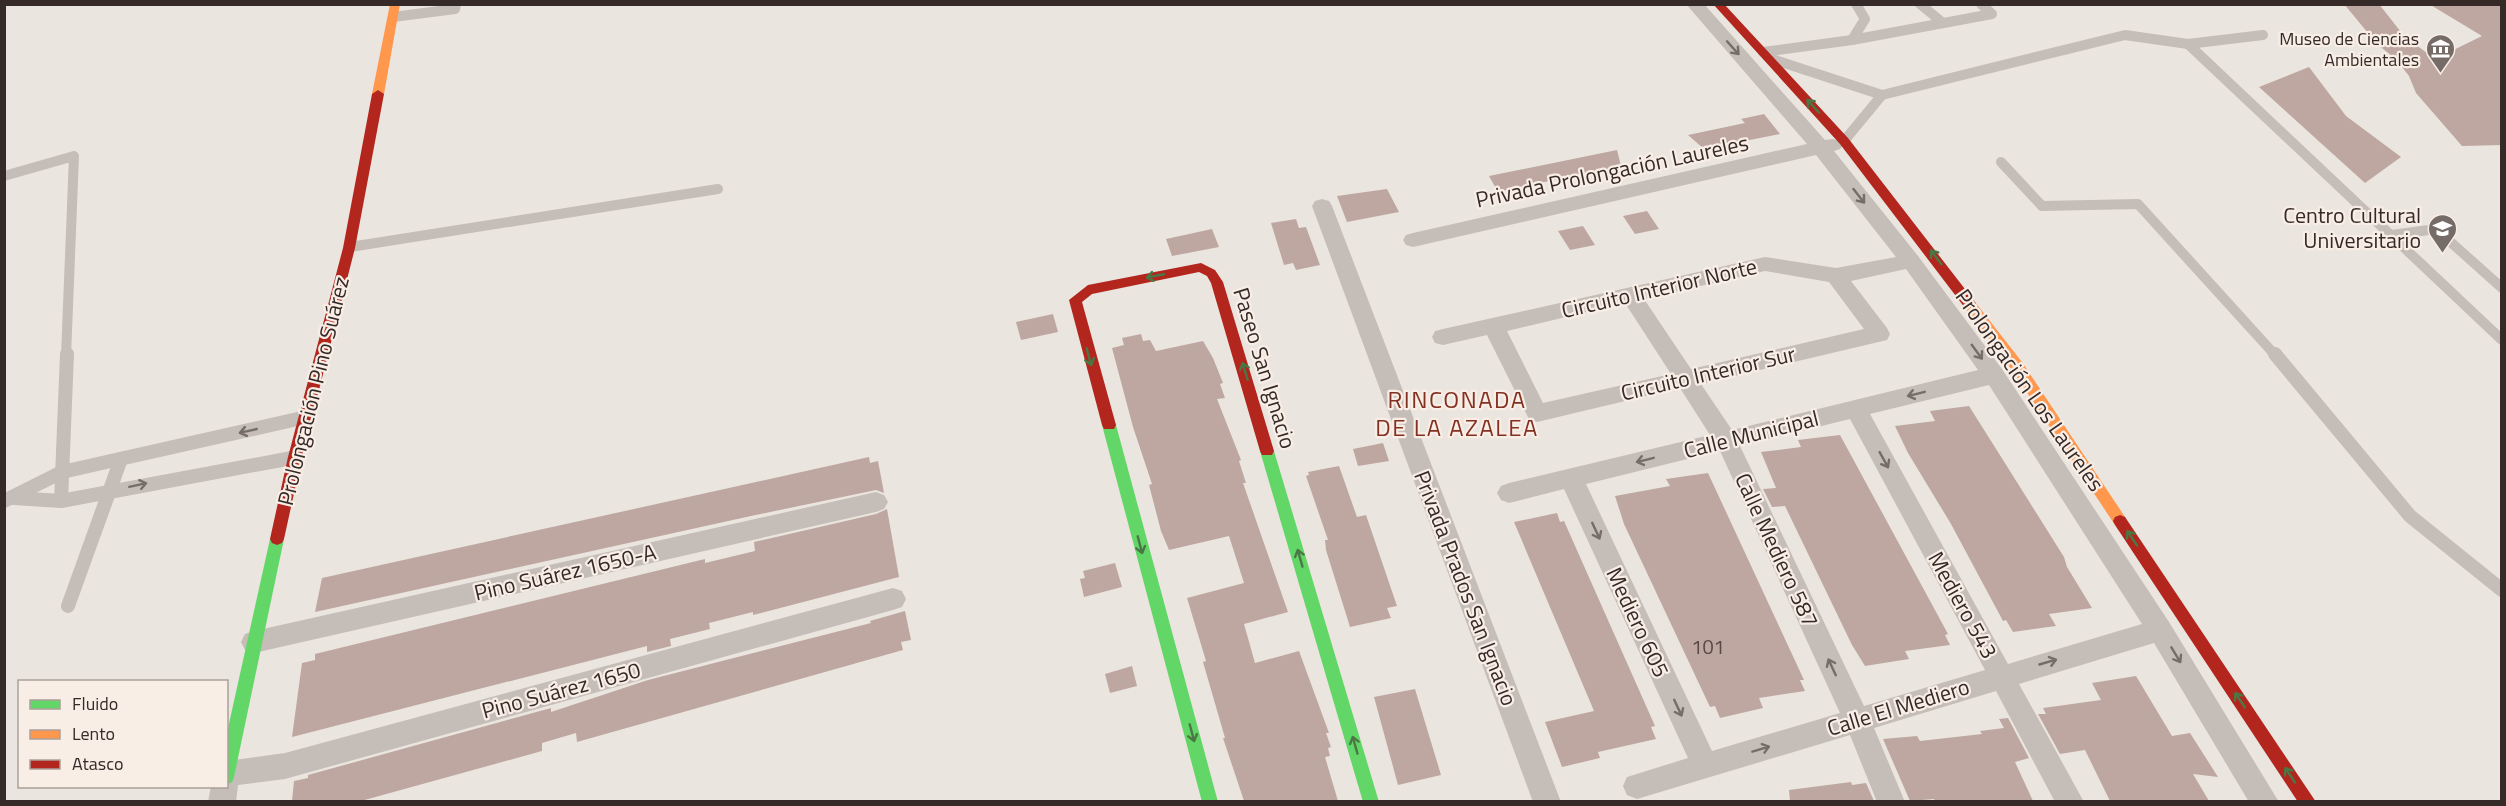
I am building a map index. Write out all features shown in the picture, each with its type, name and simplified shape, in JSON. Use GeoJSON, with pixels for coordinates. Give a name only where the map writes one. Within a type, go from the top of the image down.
{"type":"FeatureCollection","features":[{"type":"Feature","properties":{"kind":"street","name":"Prolongación Los Laureles"},"geometry":{"type":"LineString","coordinates":[[1694,4],[1822,149],[1911,261],[1994,375],[2160,630],[2265,801]]}},
{"type":"Feature","properties":{"kind":"street","name":"Prolongación Los Laureles"},"geometry":{"type":"LineString","coordinates":[[1718,4],[1844,141],[2018,366],[2308,801]]}},
{"type":"Feature","properties":{"kind":"street","name":"Prolongación Pino Suárez"},"geometry":{"type":"LineString","coordinates":[[228,766],[232,728],[255,642],[295,457],[349,248],[394,11]]}},
{"type":"Feature","properties":{"kind":"street","name":"Privada Prolongación Laureles"},"geometry":{"type":"LineString","coordinates":[[1413,240],[1822,149],[1844,141]]}},
{"type":"Feature","properties":{"kind":"street","name":"Privada Prados San Ignacio"},"geometry":{"type":"LineString","coordinates":[[1322,206],[1547,801]]}},
{"type":"Feature","properties":{"kind":"street","name":"Circuito Interior Norte"},"geometry":{"type":"LineString","coordinates":[[1443,337],[1765,264],[1836,276],[1911,261]]}},
{"type":"Feature","properties":{"kind":"street","name":"Paseo San Ignacio"},"geometry":{"type":"LineString","coordinates":[[1210,801],[1075,300],[1088,290],[1201,267],[1211,273],[1220,292],[1371,801]]}},
{"type":"Feature","properties":{"kind":"street","name":"Circuito Interior Sur"},"geometry":{"type":"LineString","coordinates":[[1493,325],[1537,413],[1879,334],[1836,276]]}},
{"type":"Feature","properties":{"kind":"street","name":"Calle Mediero 587"},"geometry":{"type":"LineString","coordinates":[[1630,294],[1726,440],[1857,720],[1891,801]]}},
{"type":"Feature","properties":{"kind":"street","name":"Calle Municipal"},"geometry":{"type":"LineString","coordinates":[[1509,493],[1994,375]]}},
{"type":"Feature","properties":{"kind":"street","name":"Mediero 543"},"geometry":{"type":"LineString","coordinates":[[1856,409],[2070,801]]}},
{"type":"Feature","properties":{"kind":"street","name":"Mediero 605"},"geometry":{"type":"LineString","coordinates":[[1571,478],[1705,765]]}},
{"type":"Feature","properties":{"kind":"street","name":"Pino Suárez 1650-A"},"geometry":{"type":"LineString","coordinates":[[255,642],[876,502]]}},
{"type":"Feature","properties":{"kind":"street","name":"Pino Suárez 1650"},"geometry":{"type":"LineString","coordinates":[[228,776],[285,766],[893,599]]}},
{"type":"Feature","properties":{"kind":"street","name":"Calle El Mediero"},"geometry":{"type":"LineString","coordinates":[[1637,786],[2160,630]]}},
{"type":"Feature","properties":{"kind":"lane"},"geometry":{"type":"LineString","coordinates":[[394,11],[454,9],[456,4]]}},
{"type":"Feature","properties":{"kind":"lane"},"geometry":{"type":"LineString","coordinates":[[1852,40],[1864,19],[1856,4]]}},
{"type":"Feature","properties":{"kind":"lane"},"geometry":{"type":"LineString","coordinates":[[1920,4],[1943,23]]}},
{"type":"Feature","properties":{"kind":"lane"},"geometry":{"type":"LineString","coordinates":[[1982,4],[1992,14]]}},
{"type":"Feature","properties":{"kind":"lane"},"geometry":{"type":"LineString","coordinates":[[1765,55],[1992,14],[2002,4]]}},
{"type":"Feature","properties":{"kind":"lane"},"geometry":{"type":"LineString","coordinates":[[1765,55],[1882,96],[2125,36],[2188,44],[2263,35]]}},
{"type":"Feature","properties":{"kind":"lane"},"geometry":{"type":"LineString","coordinates":[[2188,44],[2502,340]]}},
{"type":"Feature","properties":{"kind":"lane"},"geometry":{"type":"LineString","coordinates":[[1844,141],[1882,96]]}},
{"type":"Feature","properties":{"kind":"lane"},"geometry":{"type":"LineString","coordinates":[[4,176],[74,156],[61,501]]}},
{"type":"Feature","properties":{"kind":"lane"},"geometry":{"type":"LineString","coordinates":[[2001,162],[2042,206],[2138,204],[2267,345],[2410,516],[2502,590]]}},
{"type":"Feature","properties":{"kind":"lane"},"geometry":{"type":"LineString","coordinates":[[349,248],[718,189]]}},
{"type":"Feature","properties":{"kind":"lane"},"geometry":{"type":"LineString","coordinates":[[2392,235],[2436,229],[2502,288]]}},
{"type":"Feature","properties":{"kind":"lane"},"geometry":{"type":"LineString","coordinates":[[9,499],[62,472],[305,418]]}},
{"type":"Feature","properties":{"kind":"lane"},"geometry":{"type":"LineString","coordinates":[[9,499],[61,501],[295,457]]}},
{"type":"Feature","properties":{"kind":"lane"},"geometry":{"type":"LineString","coordinates":[[68,606],[121,459]]}},
{"type":"Feature","properties":{"kind":"building","name":"Museo de Ciencias Ambientales"},"geometry":{"type":"Polygon","coordinates":[[[2344,4],[2379,4],[2404,36],[2435,59],[2482,36],[2429,4],[2502,4],[2502,145],[2462,146],[2416,93],[2409,76],[2396,59],[2378,45],[2344,4]]]}},
{"type":"Feature","properties":{"kind":"building"},"geometry":{"type":"Polygon","coordinates":[[[2309,67],[2346,116],[2401,157],[2365,183],[2259,87],[2309,67]]]}},
{"type":"Feature","properties":{"kind":"building"},"geometry":{"type":"Polygon","coordinates":[[[1764,114],[1780,134],[1704,149],[1688,135],[1745,123],[1741,119],[1764,114]]]}},
{"type":"Feature","properties":{"kind":"building"},"geometry":{"type":"Polygon","coordinates":[[[1617,150],[1621,166],[1498,192],[1489,176],[1617,150]]]}},
{"type":"Feature","properties":{"kind":"building"},"geometry":{"type":"Polygon","coordinates":[[[1387,189],[1399,212],[1347,222],[1337,196],[1387,189]]]}},
{"type":"Feature","properties":{"kind":"building"},"geometry":{"type":"Polygon","coordinates":[[[1647,211],[1659,229],[1635,234],[1623,216],[1647,211]]]}},
{"type":"Feature","properties":{"kind":"building"},"geometry":{"type":"Polygon","coordinates":[[[1296,219],[1299,228],[1306,227],[1320,265],[1296,270],[1293,263],[1284,265],[1271,223],[1296,219]]]}},
{"type":"Feature","properties":{"kind":"building"},"geometry":{"type":"Polygon","coordinates":[[[1583,226],[1595,245],[1570,250],[1558,231],[1583,226]]]}},
{"type":"Feature","properties":{"kind":"building"},"geometry":{"type":"Polygon","coordinates":[[[1212,229],[1219,247],[1172,256],[1166,239],[1212,229]]]}},
{"type":"Feature","properties":{"kind":"building"},"geometry":{"type":"Polygon","coordinates":[[[1053,314],[1058,332],[1021,340],[1016,322],[1053,314]]]}},
{"type":"Feature","properties":{"kind":"building"},"geometry":{"type":"Polygon","coordinates":[[[1141,334],[1143,341],[1150,340],[1156,351],[1203,341],[1213,358],[1223,383],[1220,384],[1225,398],[1217,399],[1241,460],[1239,461],[1246,483],[1243,483],[1288,612],[1244,624],[1255,663],[1299,651],[1329,733],[1326,733],[1331,747],[1328,748],[1330,756],[1325,757],[1338,801],[1244,801],[1223,738],[1225,738],[1203,662],[1206,661],[1187,598],[1244,583],[1229,536],[1169,550],[1161,531],[1149,485],[1152,484],[1133,427],[1112,348],[1124,345],[1122,338],[1141,334]]]}},
{"type":"Feature","properties":{"kind":"building"},"geometry":{"type":"Polygon","coordinates":[[[1969,406],[2064,557],[2067,567],[2092,608],[2049,614],[2056,626],[2013,632],[2006,620],[2003,621],[1895,426],[1935,421],[1930,411],[1969,406]]]}},
{"type":"Feature","properties":{"kind":"building"},"geometry":{"type":"Polygon","coordinates":[[[1840,435],[1948,634],[1945,635],[1950,645],[1905,651],[1909,659],[1865,666],[1852,645],[1785,506],[1772,507],[1763,489],[1776,488],[1761,452],[1801,447],[1798,440],[1840,435]]]}},
{"type":"Feature","properties":{"kind":"building"},"geometry":{"type":"Polygon","coordinates":[[[1383,443],[1389,461],[1358,466],[1353,449],[1383,443]]]}},
{"type":"Feature","properties":{"kind":"building"},"geometry":{"type":"Polygon","coordinates":[[[869,457],[870,463],[878,461],[884,493],[876,490],[751,516],[315,612],[322,578],[869,457]]]}},
{"type":"Feature","properties":{"kind":"building"},"geometry":{"type":"Polygon","coordinates":[[[1339,466],[1357,517],[1366,515],[1397,606],[1387,608],[1391,618],[1350,627],[1326,550],[1325,540],[1328,540],[1306,476],[1309,475],[1308,472],[1339,466]]]}},
{"type":"Feature","properties":{"kind":"building"},"geometry":{"type":"Polygon","coordinates":[[[1708,473],[1804,680],[1800,680],[1805,691],[1759,698],[1763,708],[1720,718],[1715,706],[1710,707],[1624,524],[1615,496],[1670,486],[1666,479],[1708,473]]]}},
{"type":"Feature","properties":{"kind":"building"},"geometry":{"type":"Polygon","coordinates":[[[887,509],[899,577],[753,615],[753,612],[709,623],[710,629],[670,639],[671,646],[647,652],[647,646],[292,737],[302,663],[315,660],[315,654],[705,559],[705,563],[755,551],[754,542],[876,514],[887,509]]]}},
{"type":"Feature","properties":{"kind":"building"},"geometry":{"type":"Polygon","coordinates":[[[1557,513],[1560,522],[1564,521],[1655,726],[1651,727],[1656,739],[1598,752],[1600,758],[1562,767],[1545,722],[1594,711],[1514,522],[1557,513]]]}},
{"type":"Feature","properties":{"kind":"building"},"geometry":{"type":"Polygon","coordinates":[[[1115,563],[1122,587],[1084,597],[1080,579],[1085,578],[1083,571],[1115,563]]]}},
{"type":"Feature","properties":{"kind":"building"},"geometry":{"type":"Polygon","coordinates":[[[905,611],[911,640],[901,642],[903,650],[577,742],[576,733],[542,743],[542,751],[361,801],[292,801],[294,781],[308,778],[308,775],[551,708],[551,712],[648,680],[871,623],[870,621],[905,611]]]}},
{"type":"Feature","properties":{"kind":"building"},"geometry":{"type":"Polygon","coordinates":[[[1132,666],[1137,686],[1110,693],[1105,674],[1132,666]]]}},
{"type":"Feature","properties":{"kind":"building"},"geometry":{"type":"Polygon","coordinates":[[[2136,676],[2172,736],[2190,733],[2218,777],[2193,774],[2209,801],[2110,801],[2085,750],[2060,754],[2038,714],[2046,714],[2043,708],[2101,700],[2092,683],[2136,676]]]}},
{"type":"Feature","properties":{"kind":"building"},"geometry":{"type":"Polygon","coordinates":[[[1415,689],[1441,775],[1398,785],[1374,697],[1415,689]]]}},
{"type":"Feature","properties":{"kind":"building"},"geometry":{"type":"Polygon","coordinates":[[[2008,718],[2029,758],[2015,762],[2033,801],[1935,801],[1934,799],[1910,801],[1883,739],[1917,736],[1920,741],[1982,734],[1980,731],[2004,728],[1999,719],[2008,718]]]}},
{"type":"Feature","properties":{"kind":"building"},"geometry":{"type":"Polygon","coordinates":[[[1851,782],[1852,785],[1866,783],[1874,801],[1790,801],[1789,790],[1851,782]]]}},
{"type":"Feature","properties":{"kind":"traffic: fast"},"geometry":{"type":"LineString","coordinates":[[1109,425],[1210,802]]}},
{"type":"Feature","properties":{"kind":"traffic: fast"},"geometry":{"type":"LineString","coordinates":[[1267,451],[1371,802]]}},
{"type":"Feature","properties":{"kind":"traffic: fast"},"geometry":{"type":"LineString","coordinates":[[228,768],[277,539]]}},
{"type":"Feature","properties":{"kind":"traffic: slow"},"geometry":{"type":"LineString","coordinates":[[378,94],[395,4]]}},
{"type":"Feature","properties":{"kind":"traffic: slow"},"geometry":{"type":"LineString","coordinates":[[1970,305],[2017,366],[2120,521]]}},
{"type":"Feature","properties":{"kind":"traffic: jam"},"geometry":{"type":"LineString","coordinates":[[1718,4],[1844,141],[1970,305]]}},
{"type":"Feature","properties":{"kind":"traffic: jam"},"geometry":{"type":"LineString","coordinates":[[277,539],[295,457],[349,248],[378,94]]}},
{"type":"Feature","properties":{"kind":"traffic: jam"},"geometry":{"type":"LineString","coordinates":[[1109,425],[1075,300],[1088,290],[1201,267],[1211,273],[1217,282],[1267,451]]}},
{"type":"Feature","properties":{"kind":"traffic: jam"},"geometry":{"type":"LineString","coordinates":[[2120,521],[2308,802]]}},
{"type":"Feature","properties":{"kind":"place","name":"Museo de Ciencias Ambientales"},"geometry":{"type":"Point","coordinates":[2440,74]}},
{"type":"Feature","properties":{"kind":"place","name":"Centro Cultural Universitario"},"geometry":{"type":"Point","coordinates":[2442,254]}},
{"type":"Feature","properties":{"kind":"district","name":"RINCONADA DE LA AZALEA"},"geometry":{"type":"Point","coordinates":[1457,413]}}]}
